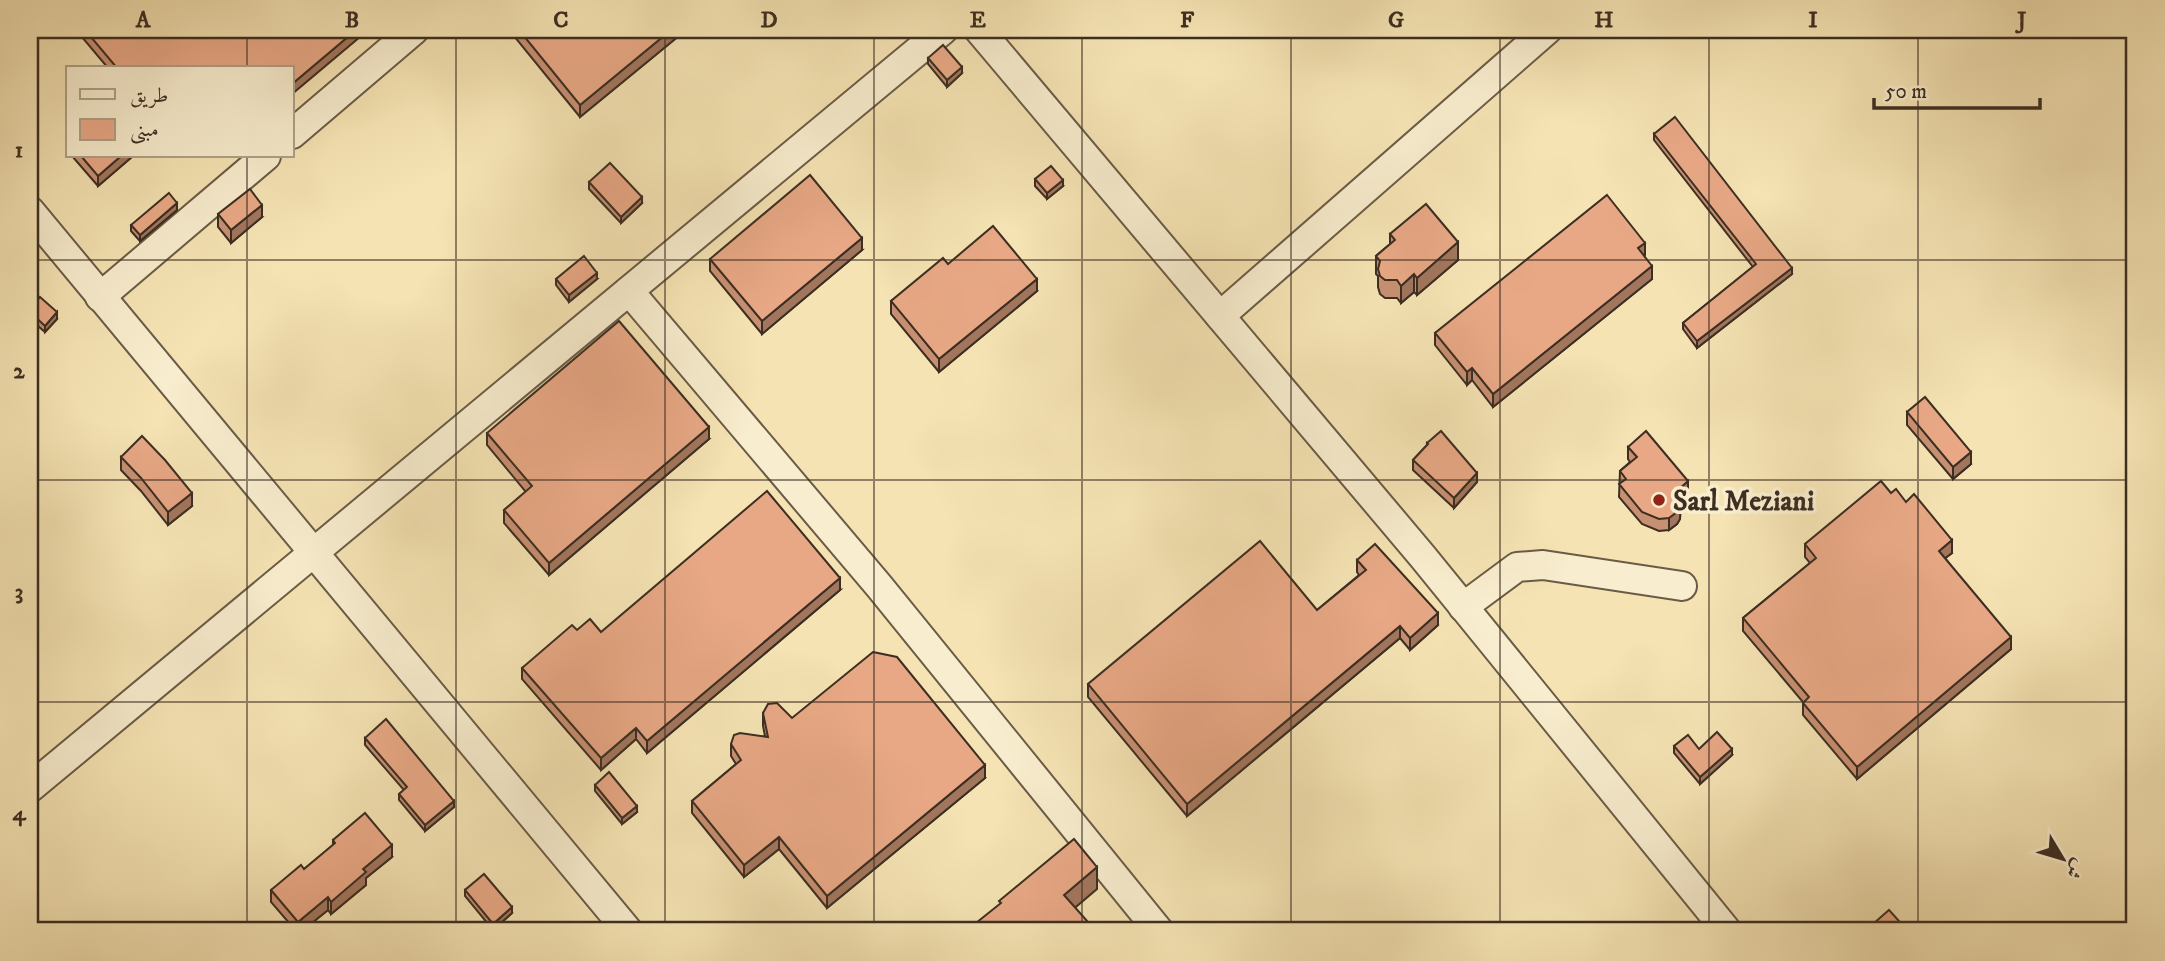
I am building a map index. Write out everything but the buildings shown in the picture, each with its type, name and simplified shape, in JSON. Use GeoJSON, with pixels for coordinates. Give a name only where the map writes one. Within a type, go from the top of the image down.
{"type":"FeatureCollection","features":[{"type":"Feature","properties":{"kind":"street"},"geometry":{"type":"LineString","coordinates":[[294,132],[413,30]]}},
{"type":"Feature","properties":{"kind":"street"},"geometry":{"type":"LineString","coordinates":[[30,788],[943,30]]}},
{"type":"Feature","properties":{"kind":"street"},"geometry":{"type":"LineString","coordinates":[[979,30],[1463,607],[1727,931]]}},
{"type":"Feature","properties":{"kind":"street"},"geometry":{"type":"LineString","coordinates":[[1220,316],[1547,30]]}},
{"type":"Feature","properties":{"kind":"street"},"geometry":{"type":"LineString","coordinates":[[100,297],[264,158]]}},
{"type":"Feature","properties":{"kind":"street"},"geometry":{"type":"LineString","coordinates":[[30,211],[628,931]]}},
{"type":"Feature","properties":{"kind":"street"},"geometry":{"type":"LineString","coordinates":[[629,291],[879,586],[1159,931]]}},
{"type":"Feature","properties":{"kind":"street"},"geometry":{"type":"LineString","coordinates":[[1463,607],[1517,568],[1530,566],[1543,565],[1682,586]]}},
{"type":"Feature","properties":{"kind":"place","name":"Sarl Meziani"},"geometry":{"type":"Point","coordinates":[1659,500]}}]}
